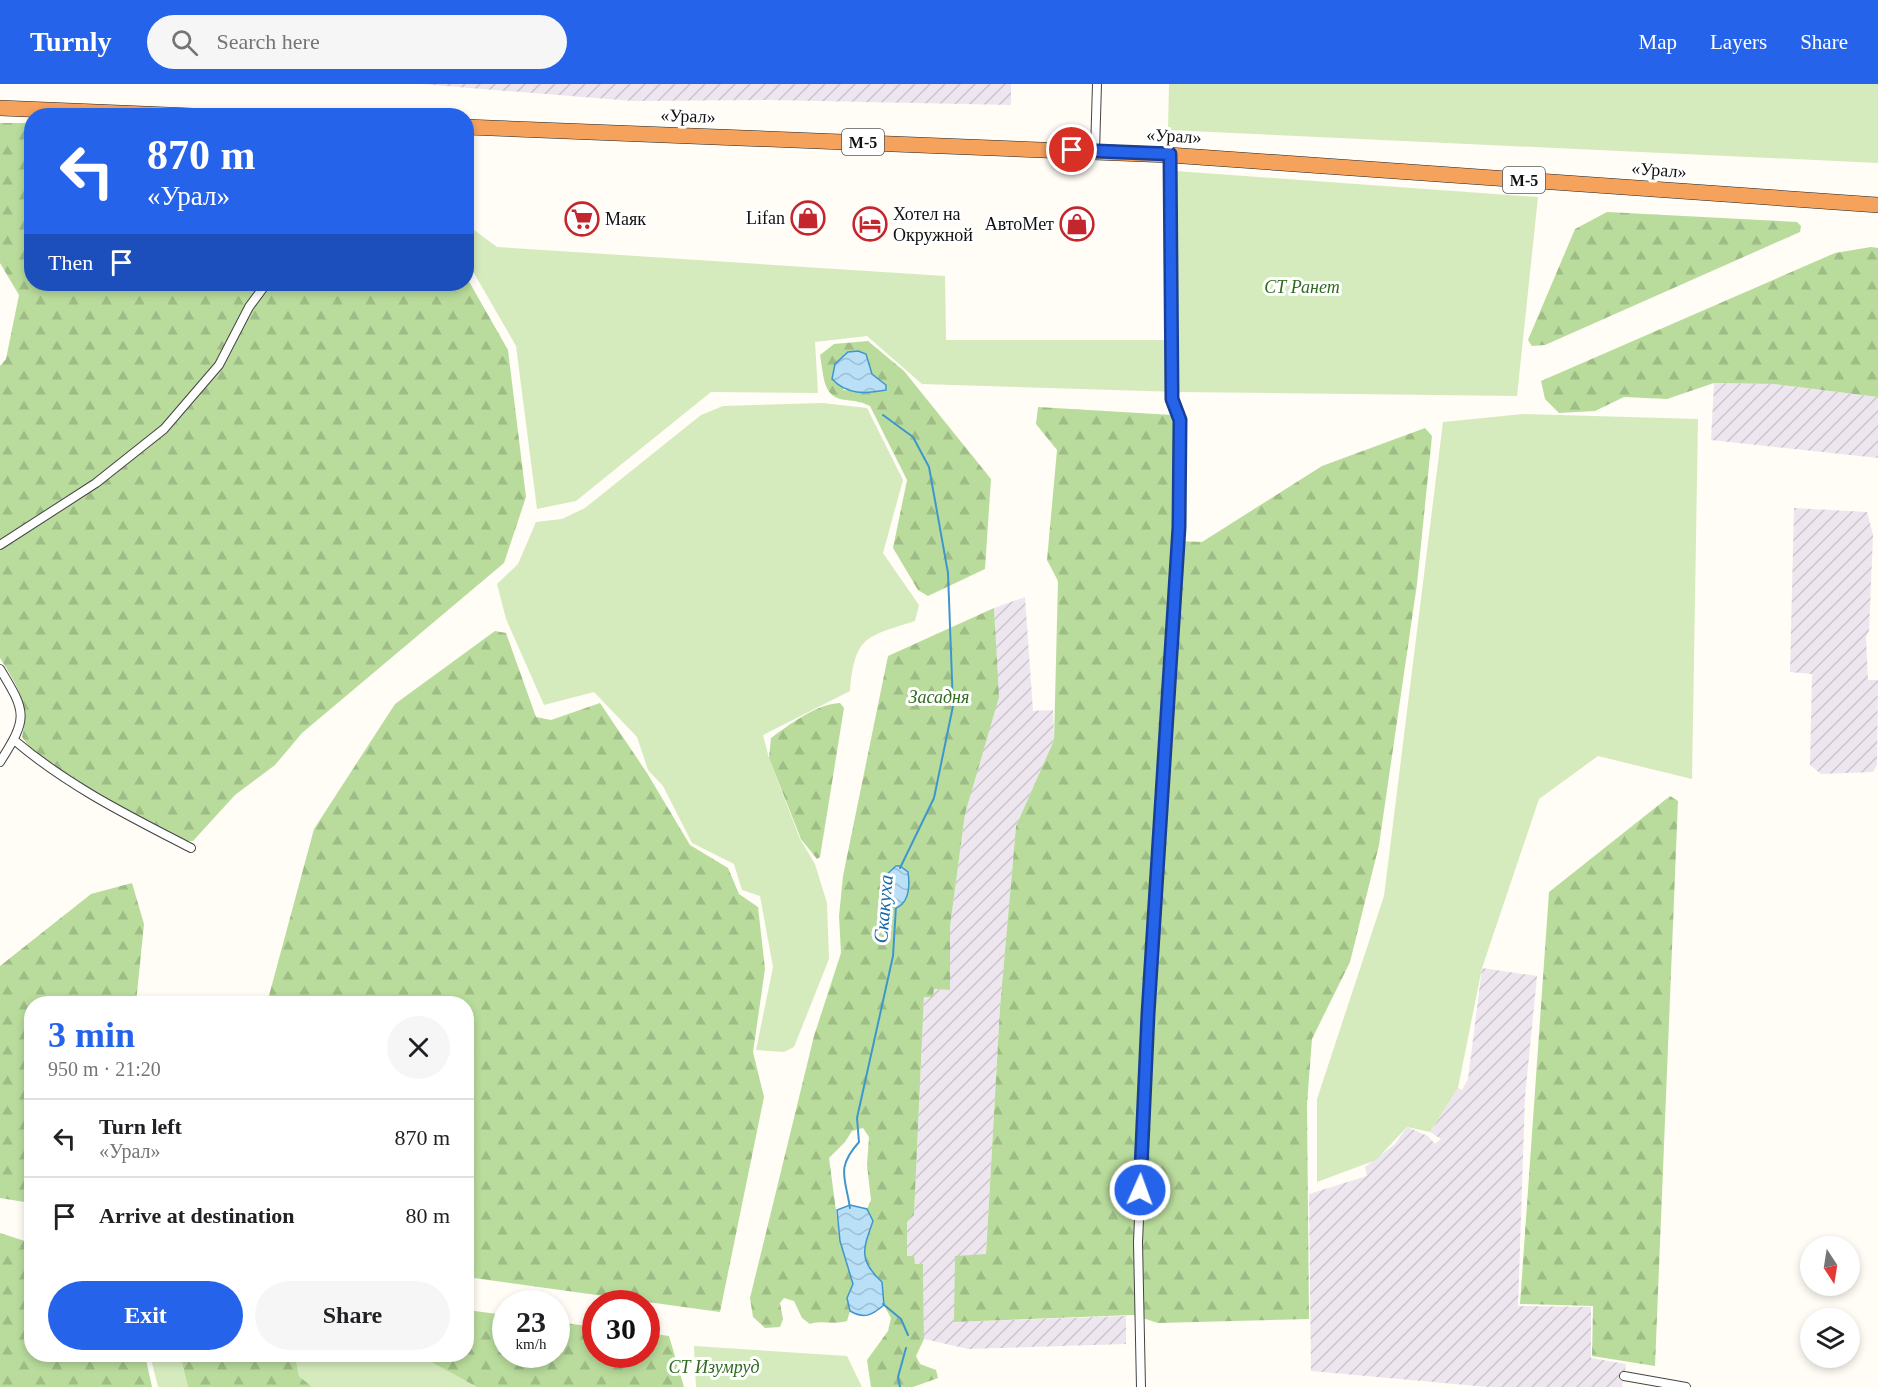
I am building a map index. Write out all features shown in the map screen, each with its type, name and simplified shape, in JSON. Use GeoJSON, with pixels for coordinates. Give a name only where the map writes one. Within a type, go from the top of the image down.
{"type":"FeatureCollection","features":[{"type":"Feature","properties":{"kind":"highway"},"geometry":{"type":"LineString","coordinates":[[0,108],[24,109]]}},
{"type":"Feature","properties":{"kind":"highway","name":"«Урал»"},"geometry":{"type":"LineString","coordinates":[[474,127],[1170,154],[1878,205]]}},
{"type":"Feature","properties":{"kind":"street"},"geometry":{"type":"LineString","coordinates":[[1095,151],[1097,84]]}},
{"type":"Feature","properties":{"kind":"street"},"geometry":{"type":"LineString","coordinates":[[1141,1387],[1138,1242],[1148,1014],[1179,527],[1180,420],[1172,399],[1170,154]]}},
{"type":"Feature","properties":{"kind":"street"},"geometry":{"type":"LineString","coordinates":[[0,545],[96,483],[164,429],[219,365],[249,307],[261,291]]}},
{"type":"Feature","properties":{"kind":"street"},"geometry":{"type":"LineString","coordinates":[[0,669],[21,706],[21,723],[14,740],[0,762]]}},
{"type":"Feature","properties":{"kind":"street"},"geometry":{"type":"LineString","coordinates":[[14,740],[41,763],[99,801],[191,848]]}},
{"type":"Feature","properties":{"kind":"street"},"geometry":{"type":"LineString","coordinates":[[1624,1376],[1686,1387]]}},
{"type":"Feature","properties":{"kind":"shaded area"},"geometry":{"type":"Polygon","coordinates":[[[420,84],[1011,84],[1011,105],[770,100],[633,101],[420,84]]]}},
{"type":"Feature","properties":{"kind":"shaded area"},"geometry":{"type":"Polygon","coordinates":[[[1714,383],[1773,384],[1878,397],[1878,458],[1711,440],[1714,383]]]}},
{"type":"Feature","properties":{"kind":"shaded area"},"geometry":{"type":"Polygon","coordinates":[[[1794,508],[1867,512],[1873,535],[1869,631],[1866,637],[1868,680],[1878,680],[1877,765],[1873,772],[1821,774],[1810,765],[1812,674],[1790,672],[1794,508]]]}},
{"type":"Feature","properties":{"kind":"shaded area"},"geometry":{"type":"Polygon","coordinates":[[[1025,597],[1033,711],[1053,710],[1054,740],[1016,826],[1000,1007],[986,1254],[955,1322],[1126,1316],[1126,1344],[968,1349],[924,1339],[923,1264],[915,1264],[907,1257],[907,1222],[914,1215],[924,997],[933,989],[950,990],[950,927],[965,814],[998,697],[994,608],[1025,597]]]}},
{"type":"Feature","properties":{"kind":"shaded area"},"geometry":{"type":"Polygon","coordinates":[[[1482,968],[1537,976],[1525,1097],[1518,1306],[1591,1307],[1591,1358],[1626,1364],[1622,1387],[1488,1387],[1311,1371],[1309,1194],[1367,1176],[1365,1167],[1395,1144],[1407,1127],[1428,1136],[1435,1144],[1441,1139],[1430,1132],[1458,1088],[1462,1090],[1468,1079],[1482,968]]]}},
{"type":"Feature","properties":{"kind":"green space"},"geometry":{"type":"Polygon","coordinates":[[[1169,84],[1878,84],[1878,163],[1168,130],[1169,84]]]}},
{"type":"Feature","properties":{"kind":"green space"},"geometry":{"type":"Polygon","coordinates":[[[0,123],[24,123],[24,291],[474,290],[508,350],[526,497],[504,563],[302,733],[275,765],[235,795],[193,841],[187,841],[97,794],[50,764],[22,737],[23,704],[12,677],[0,658],[0,366],[6,359],[19,295],[0,263],[0,123]]]}},
{"type":"Feature","properties":{"kind":"green space","name":"СТ Ранет"},"geometry":{"type":"Polygon","coordinates":[[[1176,171],[1538,197],[1517,396],[1179,392],[922,384],[867,336],[815,342],[818,393],[711,392],[576,501],[537,509],[516,346],[474,273],[474,230],[497,247],[945,276],[946,340],[1177,340],[1176,171]]]}},
{"type":"Feature","properties":{"kind":"green space"},"geometry":{"type":"Polygon","coordinates":[[[1607,212],[1797,222],[1801,226],[1800,232],[1545,345],[1532,346],[1528,340],[1575,229],[1607,212]]]}},
{"type":"Feature","properties":{"kind":"green space"},"geometry":{"type":"Polygon","coordinates":[[[1871,247],[1878,248],[1878,397],[1773,384],[1714,383],[1667,399],[1624,397],[1595,411],[1559,413],[1545,399],[1541,381],[1835,253],[1871,247]]]}},
{"type":"Feature","properties":{"kind":"green space"},"geometry":{"type":"Polygon","coordinates":[[[868,341],[904,371],[991,479],[985,569],[928,596],[918,590],[893,548],[907,480],[870,406],[838,398],[828,390],[820,355],[834,344],[868,341]],[[866,354],[843,390],[878,392],[866,354]]]}},
{"type":"Feature","properties":{"kind":"green space"},"geometry":{"type":"Polygon","coordinates":[[[823,403],[867,408],[903,480],[883,553],[919,605],[915,621],[874,635],[860,648],[855,659],[850,691],[763,735],[769,758],[800,839],[815,864],[827,903],[829,959],[794,1047],[784,1052],[756,1050],[773,967],[760,896],[742,890],[734,864],[692,843],[663,786],[648,770],[637,737],[594,692],[544,705],[506,619],[497,584],[518,564],[536,522],[562,519],[585,508],[701,415],[723,406],[823,403]]]}},
{"type":"Feature","properties":{"kind":"green space"},"geometry":{"type":"Polygon","coordinates":[[[1038,407],[1172,415],[1179,419],[1179,541],[1202,542],[1322,466],[1425,428],[1432,436],[1417,584],[1379,845],[1350,962],[1312,1039],[1307,1104],[1309,1319],[1158,1323],[1133,1315],[954,1322],[955,1256],[986,1254],[1000,1007],[1016,826],[1054,740],[1058,581],[1047,560],[1057,450],[1036,424],[1038,407]]]}},
{"type":"Feature","properties":{"kind":"green space"},"geometry":{"type":"Polygon","coordinates":[[[1523,414],[1698,419],[1692,779],[1598,756],[1539,799],[1482,968],[1458,1088],[1430,1132],[1407,1127],[1376,1160],[1317,1182],[1317,1099],[1384,896],[1443,422],[1523,414]]]}},
{"type":"Feature","properties":{"kind":"green space","name":"Засадня"},"geometry":{"type":"Polygon","coordinates":[[[994,608],[999,697],[965,814],[950,927],[950,990],[934,989],[933,997],[924,997],[914,1215],[907,1222],[907,1256],[914,1256],[915,1264],[923,1264],[924,1339],[916,1356],[920,1364],[936,1370],[938,1378],[913,1387],[871,1387],[867,1360],[888,1331],[891,1318],[884,1305],[882,1282],[869,1267],[865,1254],[873,1221],[867,1209],[871,1200],[867,1165],[869,1137],[863,1128],[852,1131],[845,1142],[829,1158],[840,1241],[853,1284],[847,1298],[850,1311],[847,1321],[810,1324],[802,1318],[794,1301],[784,1298],[780,1303],[783,1319],[780,1327],[765,1328],[753,1317],[750,1298],[814,1036],[841,953],[839,916],[843,876],[888,656],[994,608]]]}},
{"type":"Feature","properties":{"kind":"green space"},"geometry":{"type":"Polygon","coordinates":[[[495,631],[506,633],[536,717],[551,720],[600,703],[647,773],[690,845],[728,868],[739,894],[758,907],[765,969],[753,1052],[764,1097],[720,1312],[660,1304],[660,1290],[582,1290],[582,1293],[474,1278],[474,996],[269,996],[314,829],[395,704],[495,631]]]}},
{"type":"Feature","properties":{"kind":"green space"},"geometry":{"type":"Polygon","coordinates":[[[840,703],[844,708],[820,857],[817,859],[801,839],[769,758],[771,738],[812,711],[840,703]]]}},
{"type":"Feature","properties":{"kind":"green space"},"geometry":{"type":"Polygon","coordinates":[[[1670,796],[1678,801],[1655,1366],[1592,1356],[1593,1306],[1520,1304],[1549,892],[1670,796]]]}},
{"type":"Feature","properties":{"kind":"green space"},"geometry":{"type":"Polygon","coordinates":[[[132,883],[144,924],[137,996],[24,996],[24,1202],[0,1198],[0,966],[91,894],[132,883]]]}},
{"type":"Feature","properties":{"kind":"green space"},"geometry":{"type":"Polygon","coordinates":[[[0,1233],[24,1241],[24,1362],[147,1362],[152,1387],[0,1387],[0,1233]]]}},
{"type":"Feature","properties":{"kind":"green space"},"geometry":{"type":"Polygon","coordinates":[[[474,1311],[492,1313],[492,1368],[570,1368],[570,1324],[582,1325],[582,1368],[660,1368],[660,1335],[669,1336],[684,1387],[477,1387],[431,1362],[474,1362],[474,1311]]]}},
{"type":"Feature","properties":{"kind":"green space","name":"СТ Изумруд"},"geometry":{"type":"Polygon","coordinates":[[[694,1346],[847,1356],[862,1387],[696,1387],[694,1346]]]}},
{"type":"Feature","properties":{"kind":"green space"},"geometry":{"type":"Polygon","coordinates":[[[152,1362],[182,1362],[188,1387],[158,1387],[152,1362]]]}},
{"type":"Feature","properties":{"kind":"green space"},"geometry":{"type":"Polygon","coordinates":[[[182,1362],[296,1362],[299,1376],[312,1387],[188,1387],[182,1362]]]}},
{"type":"Feature","properties":{"kind":"green space"},"geometry":{"type":"Polygon","coordinates":[[[296,1362],[431,1362],[477,1387],[312,1387],[299,1376],[296,1362]]]}},
{"type":"Feature","properties":{"kind":"water"},"geometry":{"type":"Polygon","coordinates":[[[858,351],[866,354],[872,374],[886,385],[886,390],[850,391],[832,379],[835,364],[848,352],[858,351]]]}},
{"type":"Feature","properties":{"kind":"water"},"geometry":{"type":"Polygon","coordinates":[[[896,866],[908,872],[909,883],[904,902],[896,908],[890,906],[883,893],[885,876],[896,866]]]}},
{"type":"Feature","properties":{"kind":"water"},"geometry":{"type":"Polygon","coordinates":[[[850,1205],[867,1209],[873,1221],[865,1254],[869,1267],[882,1282],[884,1305],[875,1312],[863,1316],[850,1311],[847,1298],[853,1284],[840,1241],[837,1210],[850,1205]]]}},
{"type":"Feature","properties":{"kind":"waterway","name":"Скакуха"},"geometry":{"type":"LineString","coordinates":[[883,415],[913,437],[929,467],[948,573],[953,706],[934,798],[900,868]]}},
{"type":"Feature","properties":{"kind":"waterway","name":"Скакуха"},"geometry":{"type":"LineString","coordinates":[[850,1208],[844,1173],[845,1166],[859,1142],[857,1118],[893,956],[896,906]]}},
{"type":"Feature","properties":{"kind":"waterway","name":"Скакуха"},"geometry":{"type":"LineString","coordinates":[[883,1304],[901,1319],[908,1335]]}},
{"type":"Feature","properties":{"kind":"waterway","name":"Скакуха"},"geometry":{"type":"LineString","coordinates":[[900,1387],[898,1377],[906,1348]]}},
{"type":"Feature","properties":{"kind":"place","name":"Lifan"},"geometry":{"type":"Point","coordinates":[808,218]}},
{"type":"Feature","properties":{"kind":"place","name":"Маяк"},"geometry":{"type":"Point","coordinates":[582,219]}},
{"type":"Feature","properties":{"kind":"place","name":"Хотел на Окружной"},"geometry":{"type":"Point","coordinates":[870,224]}},
{"type":"Feature","properties":{"kind":"place","name":"АвтоМет"},"geometry":{"type":"Point","coordinates":[1077,224]}},
{"type":"Feature","properties":{"kind":"route"},"geometry":{"type":"LineString","coordinates":[[1072,150],[1170,154],[1172,399],[1180,420],[1179,527],[1148,1014],[1140,1190]]}}]}
